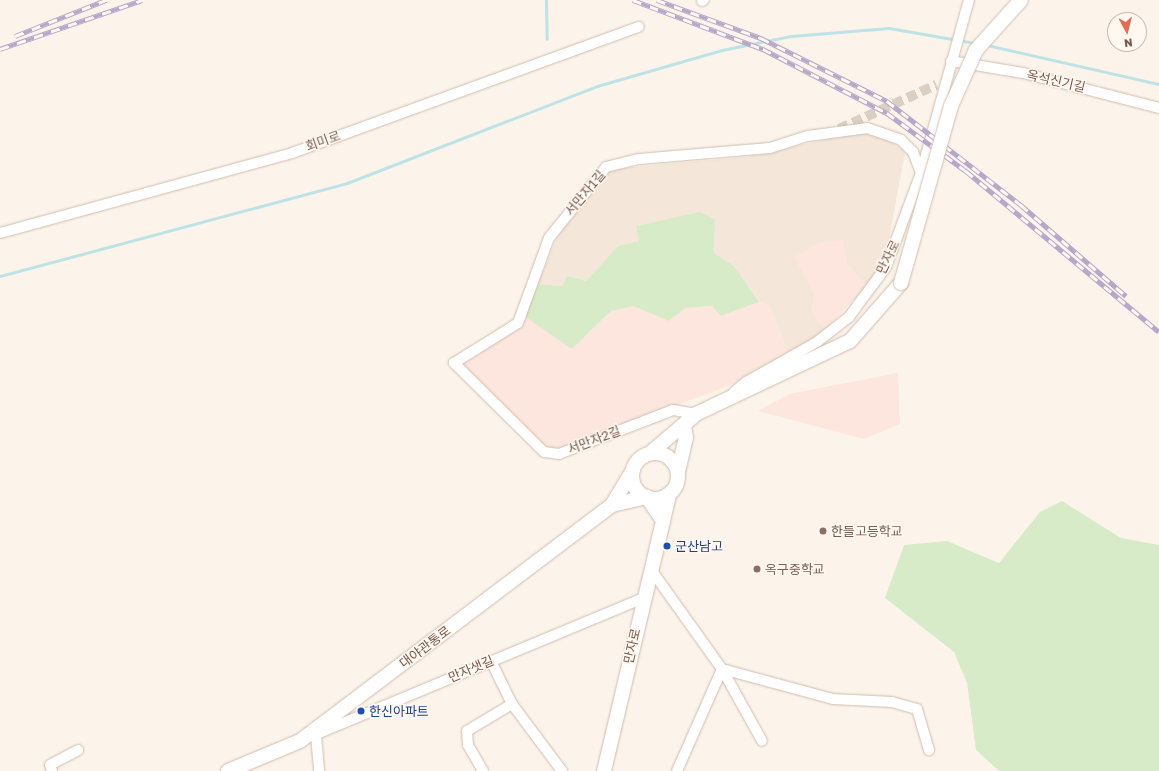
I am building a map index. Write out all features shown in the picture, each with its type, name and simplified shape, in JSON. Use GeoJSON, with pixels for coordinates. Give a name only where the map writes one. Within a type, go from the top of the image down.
{"type":"FeatureCollection","features":[{"type":"Feature","properties":{"kind":"street","name":"만자로"},"geometry":{"type":"LineString","coordinates":[[727,398],[746,382],[817,342],[849,317],[886,267],[921,173],[951,61],[953,48],[969,0]]}},
{"type":"Feature","properties":{"kind":"street","name":"만자로"},"geometry":{"type":"LineString","coordinates":[[649,454],[684,426],[696,414],[850,341],[901,283],[951,106],[976,50],[1021,0]]}},
{"type":"Feature","properties":{"kind":"street","name":"회미로"},"geometry":{"type":"LineString","coordinates":[[0,233],[292,153],[639,27]]}},
{"type":"Feature","properties":{"kind":"street","name":"옥석신기길"},"geometry":{"type":"LineString","coordinates":[[951,61],[1023,73],[1159,108]]}},
{"type":"Feature","properties":{"kind":"street"},"geometry":{"type":"LineString","coordinates":[[936,85],[946,77]]}},
{"type":"Feature","properties":{"kind":"street","name":"서만자1길"},"geometry":{"type":"LineString","coordinates":[[454,363],[518,323],[549,238],[606,167],[640,159],[770,148],[808,136],[818,138],[867,128],[901,140],[913,152],[921,173]]}},
{"type":"Feature","properties":{"kind":"street","name":"서만자1길"},"geometry":{"type":"LineString","coordinates":[[818,138],[840,129]]}},
{"type":"Feature","properties":{"kind":"street","name":"서만자2길"},"geometry":{"type":"LineString","coordinates":[[454,363],[544,452],[559,454],[673,410],[696,414]]}},
{"type":"Feature","properties":{"kind":"street"},"geometry":{"type":"LineString","coordinates":[[612,505],[647,497],[658,499],[669,494],[676,486],[686,438],[684,426]]}},
{"type":"Feature","properties":{"kind":"street"},"geometry":{"type":"LineString","coordinates":[[612,505],[633,469],[649,454],[664,455],[678,472]]}},
{"type":"Feature","properties":{"kind":"street"},"geometry":{"type":"LineString","coordinates":[[633,469],[633,484],[647,497],[663,521]]}},
{"type":"Feature","properties":{"kind":"street","name":"만자로"},"geometry":{"type":"LineString","coordinates":[[604,771],[642,598],[652,571],[669,494]]}},
{"type":"Feature","properties":{"kind":"street","name":"대야관통로"},"geometry":{"type":"LineString","coordinates":[[228,771],[300,741],[612,505]]}},
{"type":"Feature","properties":{"kind":"street"},"geometry":{"type":"LineString","coordinates":[[652,571],[722,669],[762,741]]}},
{"type":"Feature","properties":{"kind":"street","name":"만자샛길"},"geometry":{"type":"LineString","coordinates":[[300,741],[642,598]]}},
{"type":"Feature","properties":{"kind":"street"},"geometry":{"type":"LineString","coordinates":[[491,661],[512,704],[562,771]]}},
{"type":"Feature","properties":{"kind":"street"},"geometry":{"type":"LineString","coordinates":[[722,669],[833,699],[892,702],[917,709],[929,750]]}},
{"type":"Feature","properties":{"kind":"street"},"geometry":{"type":"LineString","coordinates":[[677,771],[722,669]]}},
{"type":"Feature","properties":{"kind":"street"},"geometry":{"type":"LineString","coordinates":[[482,771],[468,745],[467,732],[512,704]]}},
{"type":"Feature","properties":{"kind":"street"},"geometry":{"type":"LineString","coordinates":[[316,735],[319,771]]}},
{"type":"Feature","properties":{"kind":"street"},"geometry":{"type":"LineString","coordinates":[[52,771],[50,765],[78,750]]}},
{"type":"Feature","properties":{"kind":"shaded area"},"geometry":{"type":"Polygon","coordinates":[[[861,132],[890,141],[905,152],[885,261],[867,286],[847,264],[814,294],[812,313],[825,330],[789,354],[770,306],[759,302],[734,266],[714,253],[715,220],[636,226],[639,241],[618,246],[586,281],[567,276],[562,286],[538,284],[563,224],[610,169],[746,157],[861,132]]]}},
{"type":"Feature","properties":{"kind":"shaded area"},"geometry":{"type":"Polygon","coordinates":[[[843,240],[847,264],[867,286],[825,330],[812,313],[814,294],[794,257],[821,242],[843,240]]]}},
{"type":"Feature","properties":{"kind":"shaded area"},"geometry":{"type":"Polygon","coordinates":[[[759,302],[770,306],[789,354],[726,387],[561,448],[547,449],[454,363],[524,316],[585,337],[611,311],[633,306],[669,321],[686,308],[712,306],[721,316],[759,302]]]}},
{"type":"Feature","properties":{"kind":"shaded area"},"geometry":{"type":"Polygon","coordinates":[[[898,373],[900,424],[864,439],[758,411],[789,394],[898,373]]]}},
{"type":"Feature","properties":{"kind":"green space"},"geometry":{"type":"Polygon","coordinates":[[[700,212],[715,220],[714,253],[734,266],[759,302],[721,316],[712,306],[686,308],[669,321],[633,306],[611,311],[572,349],[524,316],[538,284],[562,286],[567,276],[586,281],[618,246],[639,241],[636,226],[700,212]]]}},
{"type":"Feature","properties":{"kind":"green space"},"geometry":{"type":"Polygon","coordinates":[[[1062,501],[1121,538],[1159,545],[1159,771],[999,771],[976,750],[967,683],[954,652],[885,598],[904,545],[947,541],[999,563],[1040,512],[1062,501]]]}},
{"type":"Feature","properties":{"kind":"waterway"},"geometry":{"type":"LineString","coordinates":[[546,0],[547,39]]}},
{"type":"Feature","properties":{"kind":"waterway"},"geometry":{"type":"LineString","coordinates":[[0,276],[347,183],[597,86],[722,50],[791,36],[889,28],[975,43]]}},
{"type":"Feature","properties":{"kind":"waterway"},"geometry":{"type":"LineString","coordinates":[[987,45],[1159,84]]}},
{"type":"Feature","properties":{"kind":"tunnel"},"geometry":{"type":"LineString","coordinates":[[839,129],[936,85]]}},
{"type":"Feature","properties":{"kind":"railway"},"geometry":{"type":"LineString","coordinates":[[15,36],[106,0]]}},
{"type":"Feature","properties":{"kind":"railway"},"geometry":{"type":"LineString","coordinates":[[0,49],[142,0]]}},
{"type":"Feature","properties":{"kind":"railway"},"geometry":{"type":"LineString","coordinates":[[633,0],[763,49],[887,113],[966,171],[1159,332]]}},
{"type":"Feature","properties":{"kind":"railway"},"geometry":{"type":"LineString","coordinates":[[657,0],[761,38],[887,101],[1021,205],[1126,296]]}},
{"type":"Feature","properties":{"kind":"place","name":"한들고등학교"},"geometry":{"type":"Point","coordinates":[823,531]}},
{"type":"Feature","properties":{"kind":"place","name":"군산남고"},"geometry":{"type":"Point","coordinates":[667,546]}},
{"type":"Feature","properties":{"kind":"place","name":"옥구중학교"},"geometry":{"type":"Point","coordinates":[757,569]}},
{"type":"Feature","properties":{"kind":"place","name":"한신아파트"},"geometry":{"type":"Point","coordinates":[361,711]}}]}
